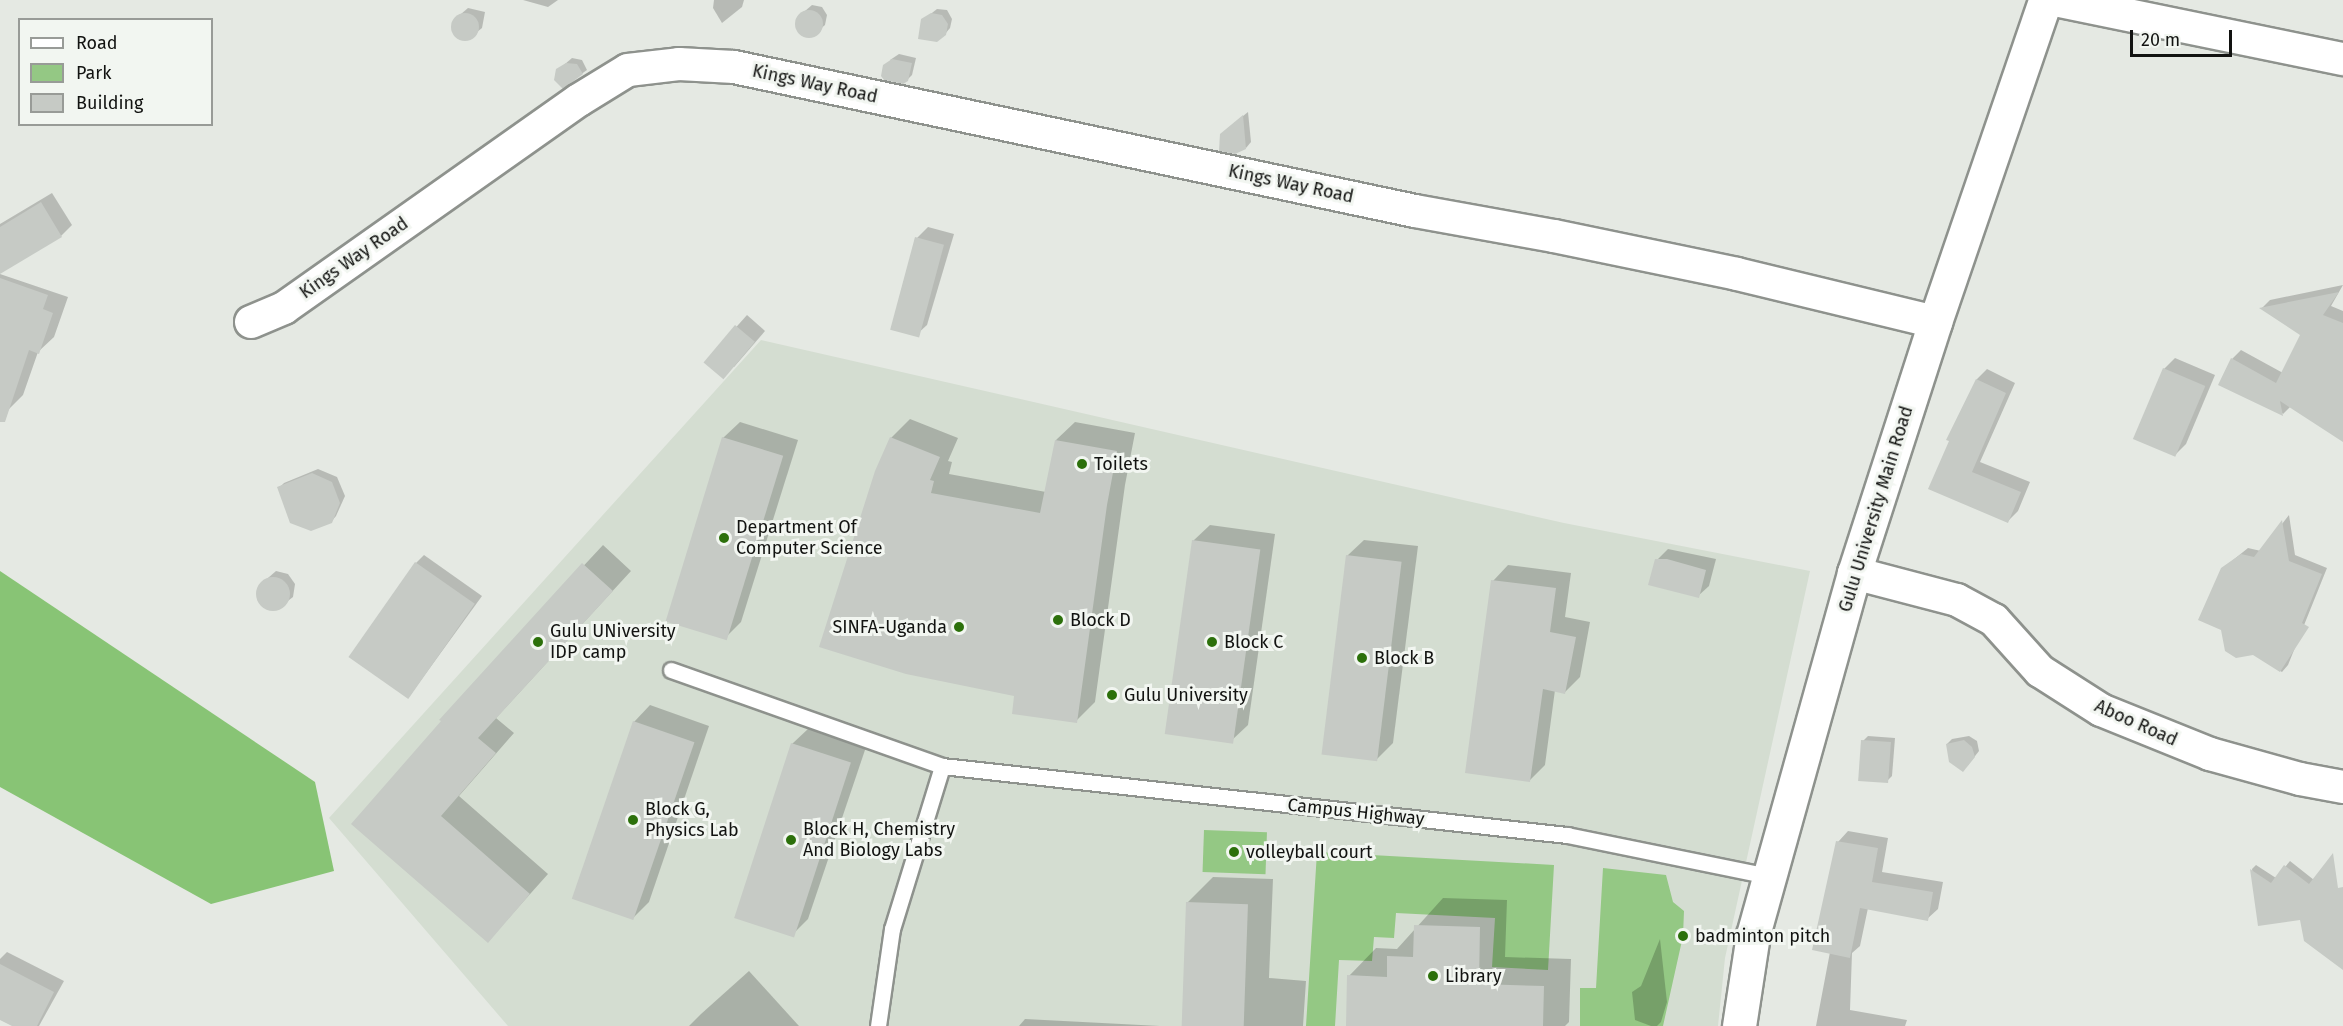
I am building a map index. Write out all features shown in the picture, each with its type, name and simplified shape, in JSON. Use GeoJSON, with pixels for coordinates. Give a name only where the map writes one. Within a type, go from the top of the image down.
{"type":"FeatureCollection","features":[{"type":"Feature","properties":{"kind":"street","name":"Gulu University Main Road"},"geometry":{"type":"LineString","coordinates":[[1739,1026],[1753,935],[1854,573],[1935,322],[2045,0]]}},
{"type":"Feature","properties":{"kind":"street"},"geometry":{"type":"LineString","coordinates":[[2055,0],[2343,59]]}},
{"type":"Feature","properties":{"kind":"street","name":"Kings Way Road"},"geometry":{"type":"LineString","coordinates":[[250,322],[284,308],[579,100],[618,76],[628,70],[679,64],[734,67],[1415,211],[1445,215],[1737,274],[1935,322]]}},
{"type":"Feature","properties":{"kind":"street","name":"Aboo Road"},"geometry":{"type":"LineString","coordinates":[[1854,573],[1957,600],[1994,620],[2040,671],[2101,710],[2210,754],[2300,779],[2343,786]]}},
{"type":"Feature","properties":{"kind":"lane","name":"Campus Highway"},"geometry":{"type":"LineString","coordinates":[[671,670],[942,766],[1567,835],[1768,876]]}},
{"type":"Feature","properties":{"kind":"lane"},"geometry":{"type":"LineString","coordinates":[[878,1026],[892,930],[942,766]]}},
{"type":"Feature","properties":{"kind":"shaded area","name":"Gulu University"},"geometry":{"type":"Polygon","coordinates":[[[761,340],[1564,523],[1810,571],[1725,958],[1718,1026],[508,1026],[329,818],[761,340]]]}},
{"type":"Feature","properties":{"kind":"green space"},"geometry":{"type":"Polygon","coordinates":[[[0,571],[315,782],[334,871],[211,904],[0,787],[0,571]]]}},
{"type":"Feature","properties":{"kind":"green space","name":"volleyball court"},"geometry":{"type":"Polygon","coordinates":[[[1204,830],[1267,832],[1265,874],[1203,872],[1204,830]]]}},
{"type":"Feature","properties":{"kind":"green space"},"geometry":{"type":"Polygon","coordinates":[[[1317,852],[1554,865],[1548,970],[1492,967],[1495,918],[1396,913],[1394,938],[1374,937],[1372,961],[1339,960],[1335,1026],[1306,1026],[1317,852]]]}},
{"type":"Feature","properties":{"kind":"green space"},"geometry":{"type":"Polygon","coordinates":[[[1603,868],[1666,875],[1673,902],[1684,911],[1683,936],[1663,1026],[1580,1026],[1580,988],[1596,988],[1603,868]]]}},
{"type":"Feature","properties":{"kind":"building"},"geometry":{"type":"Polygon","coordinates":[[[809,10],[819,14],[823,24],[819,34],[809,38],[799,34],[795,24],[799,14],[809,10]]]}},
{"type":"Feature","properties":{"kind":"building"},"geometry":{"type":"Polygon","coordinates":[[[465,13],[475,17],[479,27],[475,37],[465,41],[455,37],[451,27],[455,17],[465,13]]]}},
{"type":"Feature","properties":{"kind":"building"},"geometry":{"type":"Polygon","coordinates":[[[931,13],[942,15],[948,24],[946,35],[937,42],[918,39],[921,19],[931,13]]]}},
{"type":"Feature","properties":{"kind":"building"},"geometry":{"type":"Polygon","coordinates":[[[892,59],[912,63],[908,81],[903,84],[884,80],[881,76],[883,65],[892,59]]]}},
{"type":"Feature","properties":{"kind":"building"},"geometry":{"type":"Polygon","coordinates":[[[566,63],[577,64],[583,74],[563,89],[554,80],[556,69],[566,63]]]}},
{"type":"Feature","properties":{"kind":"building"},"geometry":{"type":"Polygon","coordinates":[[[1243,115],[1246,149],[1235,154],[1219,151],[1220,134],[1243,115]]]}},
{"type":"Feature","properties":{"kind":"building"},"geometry":{"type":"Polygon","coordinates":[[[41,202],[62,237],[0,274],[0,227],[41,202]]]}},
{"type":"Feature","properties":{"kind":"building"},"geometry":{"type":"Polygon","coordinates":[[[915,237],[944,245],[919,337],[890,330],[915,237]]]}},
{"type":"Feature","properties":{"kind":"building"},"geometry":{"type":"Polygon","coordinates":[[[0,278],[48,295],[43,309],[53,313],[39,354],[29,350],[5,422],[0,422],[0,278]]]}},
{"type":"Feature","properties":{"kind":"building"},"geometry":{"type":"Polygon","coordinates":[[[2339,292],[2323,315],[2343,323],[2343,442],[2280,401],[2283,416],[2218,385],[2231,358],[2276,383],[2300,335],[2259,308],[2339,292]]]}},
{"type":"Feature","properties":{"kind":"building"},"geometry":{"type":"Polygon","coordinates":[[[735,325],[755,342],[723,379],[704,363],[735,325]]]}},
{"type":"Feature","properties":{"kind":"building"},"geometry":{"type":"Polygon","coordinates":[[[2163,368],[2205,386],[2175,457],[2133,439],[2163,368]]]}},
{"type":"Feature","properties":{"kind":"building"},"geometry":{"type":"Polygon","coordinates":[[[1976,379],[2006,393],[1972,472],[2021,492],[2008,523],[1928,489],[1949,441],[1946,440],[1976,379]]]}},
{"type":"Feature","properties":{"kind":"building","name":"Department Of Computer Science"},"geometry":{"type":"Polygon","coordinates":[[[722,437],[783,456],[727,640],[666,622],[722,437]]]}},
{"type":"Feature","properties":{"kind":"building"},"geometry":{"type":"Polygon","coordinates":[[[890,437],[940,457],[930,480],[934,481],[931,493],[1040,513],[1055,440],[1117,451],[1107,505],[1077,723],[1012,714],[1014,696],[906,674],[819,647],[875,471],[890,437]]]}},
{"type":"Feature","properties":{"kind":"building"},"geometry":{"type":"Polygon","coordinates":[[[312,473],[332,482],[340,503],[332,523],[311,531],[290,523],[277,487],[312,473]]]}},
{"type":"Feature","properties":{"kind":"building"},"geometry":{"type":"Polygon","coordinates":[[[2282,520],[2289,561],[2322,574],[2302,623],[2309,627],[2280,672],[2253,655],[2236,658],[2225,651],[2221,630],[2198,620],[2221,568],[2241,554],[2254,557],[2282,520]]]}},
{"type":"Feature","properties":{"kind":"building","name":"Block C"},"geometry":{"type":"Polygon","coordinates":[[[1192,540],[1260,550],[1233,744],[1165,734],[1192,540]]]}},
{"type":"Feature","properties":{"kind":"building","name":"Block B"},"geometry":{"type":"Polygon","coordinates":[[[1346,555],[1402,562],[1377,761],[1322,755],[1346,555]]]}},
{"type":"Feature","properties":{"kind":"building"},"geometry":{"type":"Polygon","coordinates":[[[1655,559],[1667,559],[1706,570],[1699,598],[1648,585],[1655,559]]]}},
{"type":"Feature","properties":{"kind":"building"},"geometry":{"type":"Polygon","coordinates":[[[415,562],[475,604],[408,699],[348,657],[415,562]]]}},
{"type":"Feature","properties":{"kind":"building"},"geometry":{"type":"Polygon","coordinates":[[[582,563],[613,591],[478,738],[496,753],[441,816],[530,894],[488,943],[351,824],[441,721],[439,720],[582,563]]]}},
{"type":"Feature","properties":{"kind":"building"},"geometry":{"type":"Polygon","coordinates":[[[273,577],[285,582],[290,594],[285,606],[273,611],[261,606],[256,594],[261,582],[273,577]]]}},
{"type":"Feature","properties":{"kind":"building"},"geometry":{"type":"Polygon","coordinates":[[[1491,580],[1556,588],[1550,632],[1576,637],[1565,694],[1543,689],[1530,782],[1465,773],[1491,580]]]}},
{"type":"Feature","properties":{"kind":"building","name":"Block G, Physics Lab"},"geometry":{"type":"Polygon","coordinates":[[[633,721],[694,742],[633,920],[572,899],[633,721]]]}},
{"type":"Feature","properties":{"kind":"building"},"geometry":{"type":"Polygon","coordinates":[[[1861,740],[1891,742],[1888,783],[1858,781],[1861,740]]]}},
{"type":"Feature","properties":{"kind":"building"},"geometry":{"type":"Polygon","coordinates":[[[1964,740],[1972,747],[1975,757],[1963,772],[1949,762],[1946,744],[1964,740]]]}},
{"type":"Feature","properties":{"kind":"building","name":"Block H, Chemistry And Biology Labs"},"geometry":{"type":"Polygon","coordinates":[[[791,743],[851,762],[794,937],[734,918],[791,743]]]}},
{"type":"Feature","properties":{"kind":"building"},"geometry":{"type":"Polygon","coordinates":[[[1836,841],[1878,848],[1872,882],[1933,892],[1928,921],[1860,908],[1850,958],[1812,950],[1836,841]]]}},
{"type":"Feature","properties":{"kind":"building"},"geometry":{"type":"Polygon","coordinates":[[[2333,853],[2338,888],[2343,887],[2343,970],[2304,941],[2300,920],[2258,926],[2250,869],[2271,883],[2284,865],[2309,884],[2333,853]]]}},
{"type":"Feature","properties":{"kind":"building"},"geometry":{"type":"Polygon","coordinates":[[[1186,902],[1248,904],[1244,1026],[1182,1026],[1186,902]]]}},
{"type":"Feature","properties":{"kind":"building","name":"Library"},"geometry":{"type":"Polygon","coordinates":[[[1414,925],[1480,927],[1479,984],[1544,986],[1543,1026],[1346,1026],[1347,975],[1387,977],[1387,956],[1413,957],[1414,925]]]}},
{"type":"Feature","properties":{"kind":"building"},"geometry":{"type":"Polygon","coordinates":[[[0,964],[54,992],[37,1026],[12,1026],[0,1020],[0,964]]]}},
{"type":"Feature","properties":{"kind":"place","name":"Toilets"},"geometry":{"type":"Point","coordinates":[1082,464]}},
{"type":"Feature","properties":{"kind":"place","name":"Department Of Computer Science"},"geometry":{"type":"Point","coordinates":[724,538]}},
{"type":"Feature","properties":{"kind":"place","name":"Block D"},"geometry":{"type":"Point","coordinates":[1058,620]}},
{"type":"Feature","properties":{"kind":"place","name":"SINFA-Uganda"},"geometry":{"type":"Point","coordinates":[959,627]}},
{"type":"Feature","properties":{"kind":"place","name":"Gulu UNiversity IDP camp"},"geometry":{"type":"Point","coordinates":[538,642]}},
{"type":"Feature","properties":{"kind":"place","name":"Block C"},"geometry":{"type":"Point","coordinates":[1212,642]}},
{"type":"Feature","properties":{"kind":"place","name":"Block B"},"geometry":{"type":"Point","coordinates":[1362,658]}},
{"type":"Feature","properties":{"kind":"place","name":"Gulu University"},"geometry":{"type":"Point","coordinates":[1112,695]}},
{"type":"Feature","properties":{"kind":"place","name":"Block G, Physics Lab"},"geometry":{"type":"Point","coordinates":[633,820]}},
{"type":"Feature","properties":{"kind":"place","name":"Block H, Chemistry And Biology Labs"},"geometry":{"type":"Point","coordinates":[791,840]}},
{"type":"Feature","properties":{"kind":"place","name":"volleyball court"},"geometry":{"type":"Point","coordinates":[1234,852]}},
{"type":"Feature","properties":{"kind":"place","name":"badminton pitch"},"geometry":{"type":"Point","coordinates":[1683,936]}},
{"type":"Feature","properties":{"kind":"place","name":"Library"},"geometry":{"type":"Point","coordinates":[1433,976]}}]}
